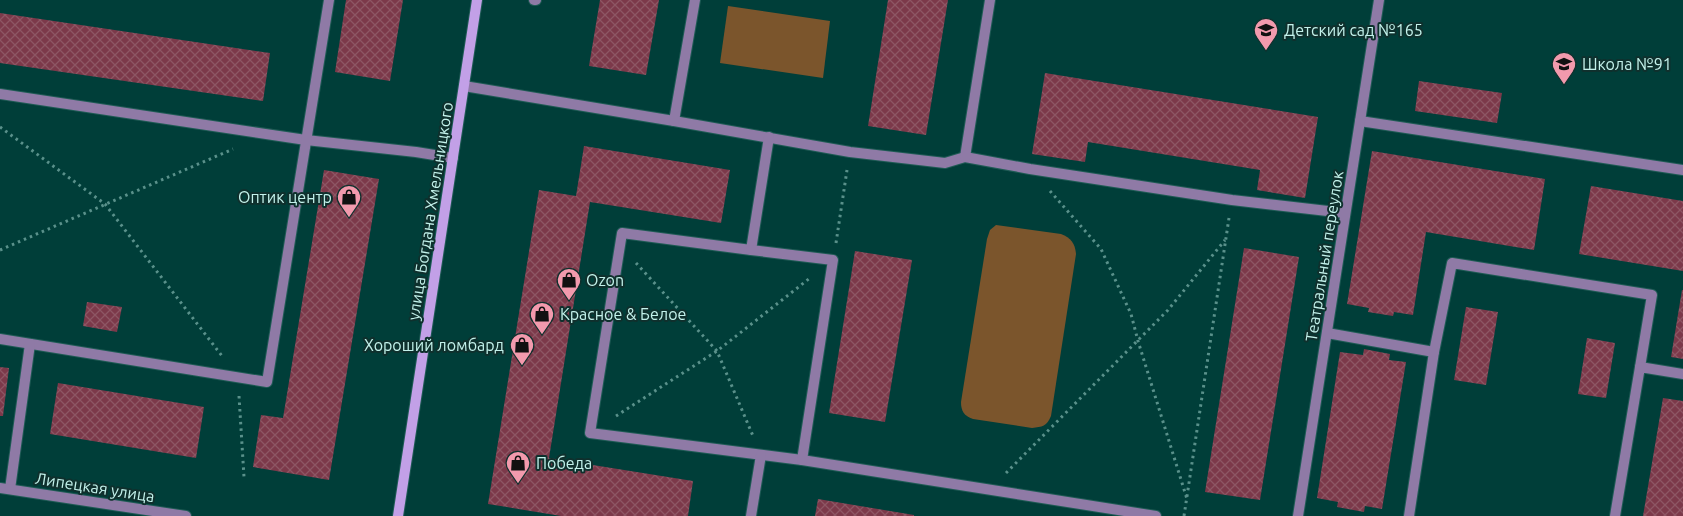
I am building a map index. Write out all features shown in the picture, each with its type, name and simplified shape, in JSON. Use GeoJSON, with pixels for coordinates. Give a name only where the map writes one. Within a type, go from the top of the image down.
{"type":"FeatureCollection","features":[{"type":"Feature","properties":{"kind":"main road","name":"улица Богдана Хмельницкого"},"geometry":{"type":"LineString","coordinates":[[398,516],[477,0]]}},
{"type":"Feature","properties":{"kind":"street"},"geometry":{"type":"LineString","coordinates":[[0,339],[267,382],[329,0]]}},
{"type":"Feature","properties":{"kind":"street"},"geometry":{"type":"LineString","coordinates":[[674,120],[695,0]]}},
{"type":"Feature","properties":{"kind":"street"},"geometry":{"type":"LineString","coordinates":[[965,157],[990,0]]}},
{"type":"Feature","properties":{"kind":"street","name":"Театральный переулок"},"geometry":{"type":"LineString","coordinates":[[1298,516],[1379,0]]}},
{"type":"Feature","properties":{"kind":"street"},"geometry":{"type":"LineString","coordinates":[[464,86],[674,120],[850,152],[945,163],[965,157],[1030,169],[1232,200],[1345,213]]}},
{"type":"Feature","properties":{"kind":"street"},"geometry":{"type":"LineString","coordinates":[[0,94],[306,140],[453,158]]}},
{"type":"Feature","properties":{"kind":"street"},"geometry":{"type":"LineString","coordinates":[[1360,122],[1683,170]]}},
{"type":"Feature","properties":{"kind":"street"},"geometry":{"type":"LineString","coordinates":[[751,250],[769,137]]}},
{"type":"Feature","properties":{"kind":"street"},"geometry":{"type":"LineString","coordinates":[[802,460],[833,260],[622,233],[590,433],[802,460],[1156,516]]}},
{"type":"Feature","properties":{"kind":"street"},"geometry":{"type":"LineString","coordinates":[[1409,516],[1434,352],[1452,263],[1652,295],[1616,516]]}},
{"type":"Feature","properties":{"kind":"street"},"geometry":{"type":"LineString","coordinates":[[1327,333],[1434,352]]}},
{"type":"Feature","properties":{"kind":"street"},"geometry":{"type":"LineString","coordinates":[[5,489],[30,344]]}},
{"type":"Feature","properties":{"kind":"street"},"geometry":{"type":"LineString","coordinates":[[1640,367],[1683,374]]}},
{"type":"Feature","properties":{"kind":"street"},"geometry":{"type":"LineString","coordinates":[[751,516],[761,455]]}},
{"type":"Feature","properties":{"kind":"street","name":"Липецкая улица"},"geometry":{"type":"LineString","coordinates":[[5,489],[161,514],[186,516]]}},
{"type":"Feature","properties":{"kind":"path"},"geometry":{"type":"LineString","coordinates":[[0,127],[105,204],[238,378],[244,477]]}},
{"type":"Feature","properties":{"kind":"path"},"geometry":{"type":"LineString","coordinates":[[0,250],[267,134]]}},
{"type":"Feature","properties":{"kind":"path"},"geometry":{"type":"LineString","coordinates":[[590,433],[717,351],[833,260],[850,152]]}},
{"type":"Feature","properties":{"kind":"path"},"geometry":{"type":"LineString","coordinates":[[1030,169],[1101,249],[1131,314],[1187,499]]}},
{"type":"Feature","properties":{"kind":"path"},"geometry":{"type":"LineString","coordinates":[[1184,516],[1232,200]]}},
{"type":"Feature","properties":{"kind":"path"},"geometry":{"type":"LineString","coordinates":[[989,490],[1168,310],[1225,240]]}},
{"type":"Feature","properties":{"kind":"path"},"geometry":{"type":"LineString","coordinates":[[620,246],[717,351],[761,455]]}},
{"type":"Feature","properties":{"kind":"shaded area"},"geometry":{"type":"Polygon","coordinates":[[[728,6],[830,21],[823,78],[720,63],[728,6]]]}},
{"type":"Feature","properties":{"kind":"shaded area"},"geometry":{"type":"Polygon","coordinates":[[[996,225],[1061,234],[1072,241],[1076,254],[1051,416],[1046,424],[1039,427],[1032,428],[973,419],[965,415],[962,408],[961,402],[987,239],[990,230],[996,225]]]}},
{"type":"Feature","properties":{"kind":"building"},"geometry":{"type":"Polygon","coordinates":[[[346,0],[403,0],[390,81],[335,72],[346,0]]]}},
{"type":"Feature","properties":{"kind":"building"},"geometry":{"type":"Polygon","coordinates":[[[600,0],[659,0],[646,75],[589,66],[600,0]]]}},
{"type":"Feature","properties":{"kind":"building"},"geometry":{"type":"Polygon","coordinates":[[[888,0],[948,0],[926,135],[868,126],[888,0]]]}},
{"type":"Feature","properties":{"kind":"building"},"geometry":{"type":"Polygon","coordinates":[[[0,13],[270,53],[263,101],[0,63],[0,13]]]}},
{"type":"Feature","properties":{"kind":"building"},"geometry":{"type":"Polygon","coordinates":[[[1045,73],[1318,117],[1305,198],[1257,190],[1260,170],[1088,142],[1085,162],[1032,154],[1045,73]]]}},
{"type":"Feature","properties":{"kind":"building"},"geometry":{"type":"Polygon","coordinates":[[[1419,81],[1502,93],[1497,123],[1415,111],[1419,81]]]}},
{"type":"Feature","properties":{"kind":"building"},"geometry":{"type":"Polygon","coordinates":[[[584,146],[730,170],[721,223],[590,202],[549,458],[693,481],[688,516],[561,516],[488,504],[539,190],[576,196],[584,146]]]}},
{"type":"Feature","properties":{"kind":"building"},"geometry":{"type":"Polygon","coordinates":[[[1372,151],[1545,179],[1534,250],[1426,232],[1413,315],[1394,312],[1393,316],[1368,312],[1369,308],[1347,304],[1372,151]]]}},
{"type":"Feature","properties":{"kind":"building"},"geometry":{"type":"Polygon","coordinates":[[[324,170],[379,179],[329,480],[253,467],[261,415],[283,418],[324,170]]]}},
{"type":"Feature","properties":{"kind":"building"},"geometry":{"type":"Polygon","coordinates":[[[1591,186],[1683,201],[1683,271],[1579,254],[1591,186]]]}},
{"type":"Feature","properties":{"kind":"building"},"geometry":{"type":"Polygon","coordinates":[[[1244,248],[1299,257],[1260,500],[1205,492],[1244,248]]]}},
{"type":"Feature","properties":{"kind":"building"},"geometry":{"type":"Polygon","coordinates":[[[855,251],[912,260],[885,422],[829,413],[855,251]]]}},
{"type":"Feature","properties":{"kind":"building"},"geometry":{"type":"Polygon","coordinates":[[[1683,290],[1683,359],[1671,357],[1683,290]]]}},
{"type":"Feature","properties":{"kind":"building"},"geometry":{"type":"Polygon","coordinates":[[[87,302],[122,307],[117,332],[83,326],[87,302]]]}},
{"type":"Feature","properties":{"kind":"building"},"geometry":{"type":"Polygon","coordinates":[[[1466,307],[1498,312],[1486,385],[1454,380],[1466,307]]]}},
{"type":"Feature","properties":{"kind":"building"},"geometry":{"type":"Polygon","coordinates":[[[1587,338],[1615,343],[1606,398],[1578,394],[1587,338]]]}},
{"type":"Feature","properties":{"kind":"building"},"geometry":{"type":"Polygon","coordinates":[[[1364,349],[1390,354],[1389,360],[1406,362],[1382,509],[1365,506],[1364,512],[1337,507],[1338,502],[1317,498],[1340,352],[1363,355],[1364,349]]]}},
{"type":"Feature","properties":{"kind":"building"},"geometry":{"type":"Polygon","coordinates":[[[0,367],[9,368],[3,416],[0,416],[0,367]]]}},
{"type":"Feature","properties":{"kind":"building"},"geometry":{"type":"Polygon","coordinates":[[[58,383],[204,407],[196,458],[50,434],[58,383]]]}},
{"type":"Feature","properties":{"kind":"building"},"geometry":{"type":"Polygon","coordinates":[[[1663,398],[1683,401],[1683,516],[1643,516],[1663,398]]]}},
{"type":"Feature","properties":{"kind":"building"},"geometry":{"type":"Polygon","coordinates":[[[818,499],[914,515],[914,516],[815,516],[818,499]]]}},
{"type":"Feature","properties":{"kind":"place","name":"Детский сад №165"},"geometry":{"type":"Point","coordinates":[1266,51]}},
{"type":"Feature","properties":{"kind":"place","name":"Школа №91"},"geometry":{"type":"Point","coordinates":[1564,85]}},
{"type":"Feature","properties":{"kind":"place","name":"Оптик центр"},"geometry":{"type":"Point","coordinates":[349,218]}},
{"type":"Feature","properties":{"kind":"place","name":"Ozon"},"geometry":{"type":"Point","coordinates":[569,301]}},
{"type":"Feature","properties":{"kind":"place","name":"Красное & Белое"},"geometry":{"type":"Point","coordinates":[542,335]}},
{"type":"Feature","properties":{"kind":"place","name":"Хороший ломбард"},"geometry":{"type":"Point","coordinates":[522,366]}},
{"type":"Feature","properties":{"kind":"place","name":"Победа"},"geometry":{"type":"Point","coordinates":[518,484]}}]}
